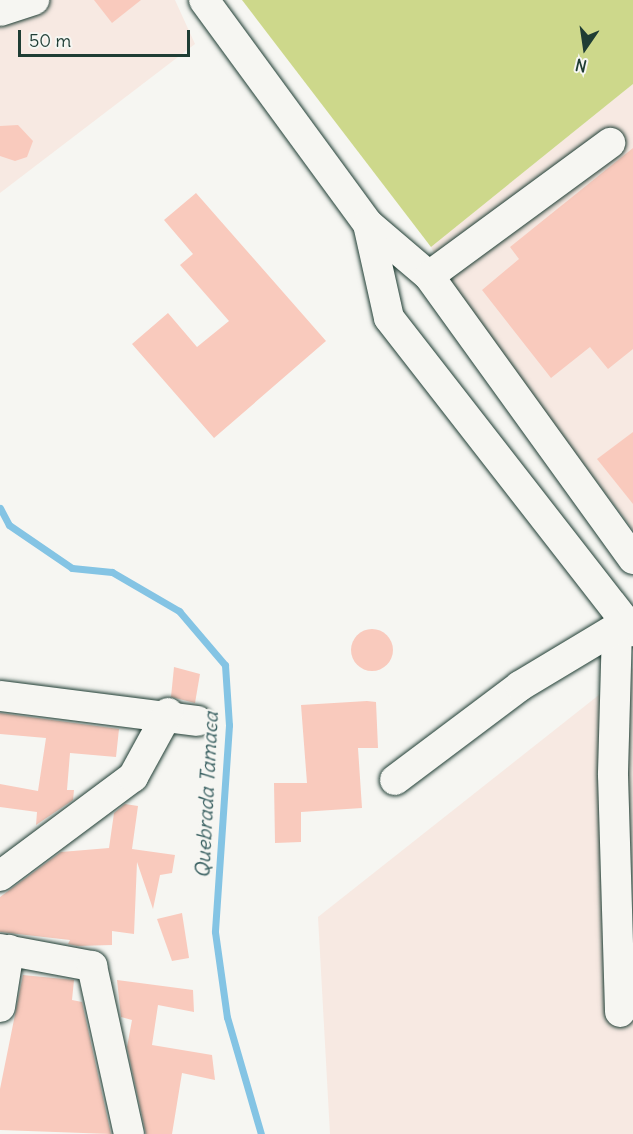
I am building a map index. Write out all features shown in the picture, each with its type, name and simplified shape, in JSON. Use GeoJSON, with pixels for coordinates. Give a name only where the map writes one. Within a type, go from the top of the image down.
{"type":"FeatureCollection","features":[{"type":"Feature","properties":{"kind":"street"},"geometry":{"type":"LineString","coordinates":[[0,11],[34,0]]}},
{"type":"Feature","properties":{"kind":"street"},"geometry":{"type":"LineString","coordinates":[[204,0],[368,224],[429,276],[633,559]]}},
{"type":"Feature","properties":{"kind":"street"},"geometry":{"type":"LineString","coordinates":[[429,276],[610,143]]}},
{"type":"Feature","properties":{"kind":"street"},"geometry":{"type":"LineString","coordinates":[[368,224],[389,318],[627,625],[613,775],[620,1012]]}},
{"type":"Feature","properties":{"kind":"street"},"geometry":{"type":"LineString","coordinates":[[395,780],[520,686],[627,625]]}},
{"type":"Feature","properties":{"kind":"street"},"geometry":{"type":"LineString","coordinates":[[0,696],[168,713],[197,721]]}},
{"type":"Feature","properties":{"kind":"street"},"geometry":{"type":"LineString","coordinates":[[0,876],[133,777],[168,713]]}},
{"type":"Feature","properties":{"kind":"street"},"geometry":{"type":"LineString","coordinates":[[0,1007],[5,949],[92,966],[129,1134]]}},
{"type":"Feature","properties":{"kind":"shaded area"},"geometry":{"type":"Polygon","coordinates":[[[0,0],[175,0],[195,44],[0,193],[0,0]]]}},
{"type":"Feature","properties":{"kind":"shaded area"},"geometry":{"type":"Polygon","coordinates":[[[633,84],[633,530],[450,285],[431,247],[633,84]]]}},
{"type":"Feature","properties":{"kind":"shaded area"},"geometry":{"type":"Polygon","coordinates":[[[633,668],[633,1134],[330,1134],[318,917],[633,668]]]}},
{"type":"Feature","properties":{"kind":"green space"},"geometry":{"type":"Polygon","coordinates":[[[242,0],[633,0],[633,84],[431,247],[242,0]]]}},
{"type":"Feature","properties":{"kind":"building"},"geometry":{"type":"Polygon","coordinates":[[[94,0],[141,0],[112,23],[94,0]]]}},
{"type":"Feature","properties":{"kind":"building"},"geometry":{"type":"Polygon","coordinates":[[[18,125],[33,141],[27,157],[15,161],[0,156],[0,126],[18,125]]]}},
{"type":"Feature","properties":{"kind":"building"},"geometry":{"type":"Polygon","coordinates":[[[633,148],[633,349],[608,369],[590,347],[551,378],[482,290],[519,259],[510,247],[633,148]]]}},
{"type":"Feature","properties":{"kind":"building"},"geometry":{"type":"Polygon","coordinates":[[[196,193],[326,341],[214,438],[132,344],[168,313],[197,347],[229,321],[180,265],[193,254],[164,220],[196,193]]]}},
{"type":"Feature","properties":{"kind":"building"},"geometry":{"type":"Polygon","coordinates":[[[633,432],[633,504],[597,459],[633,432]]]}},
{"type":"Feature","properties":{"kind":"building"},"geometry":{"type":"Polygon","coordinates":[[[372,629],[387,635],[393,650],[387,665],[372,671],[357,665],[351,650],[357,635],[372,629]]]}},
{"type":"Feature","properties":{"kind":"building"},"geometry":{"type":"Polygon","coordinates":[[[174,667],[200,674],[195,703],[171,697],[174,667]]]}},
{"type":"Feature","properties":{"kind":"building"},"geometry":{"type":"Polygon","coordinates":[[[376,702],[378,748],[358,748],[362,808],[301,812],[301,842],[275,843],[274,783],[307,783],[301,705],[376,702]]]}},
{"type":"Feature","properties":{"kind":"building"},"geometry":{"type":"Polygon","coordinates":[[[0,713],[119,729],[116,757],[70,753],[67,790],[74,790],[73,800],[36,825],[37,812],[0,807],[0,784],[38,791],[46,738],[0,734],[0,713]]]}},
{"type":"Feature","properties":{"kind":"building"},"geometry":{"type":"Polygon","coordinates":[[[125,804],[138,806],[132,849],[175,855],[172,873],[160,875],[153,909],[137,862],[134,934],[112,931],[112,945],[78,946],[68,944],[70,940],[0,932],[0,897],[61,852],[109,848],[114,813],[125,804]]]}},
{"type":"Feature","properties":{"kind":"building"},"geometry":{"type":"Polygon","coordinates":[[[182,913],[189,958],[172,961],[157,919],[182,913]]]}},
{"type":"Feature","properties":{"kind":"building"},"geometry":{"type":"Polygon","coordinates":[[[23,975],[74,980],[72,1000],[82,1002],[111,1134],[0,1130],[0,1089],[23,975]]]}},
{"type":"Feature","properties":{"kind":"building"},"geometry":{"type":"Polygon","coordinates":[[[117,980],[193,990],[194,1012],[158,1005],[152,1045],[212,1055],[215,1080],[182,1073],[172,1134],[146,1134],[127,1047],[132,1020],[121,1017],[117,980]]]}},
{"type":"Feature","properties":{"kind":"waterway","name":"Quebrada Tamaca"},"geometry":{"type":"LineString","coordinates":[[0,508],[9,525],[72,568],[112,572],[179,611],[225,665],[229,725],[215,932],[227,1017],[261,1134]]}}]}
